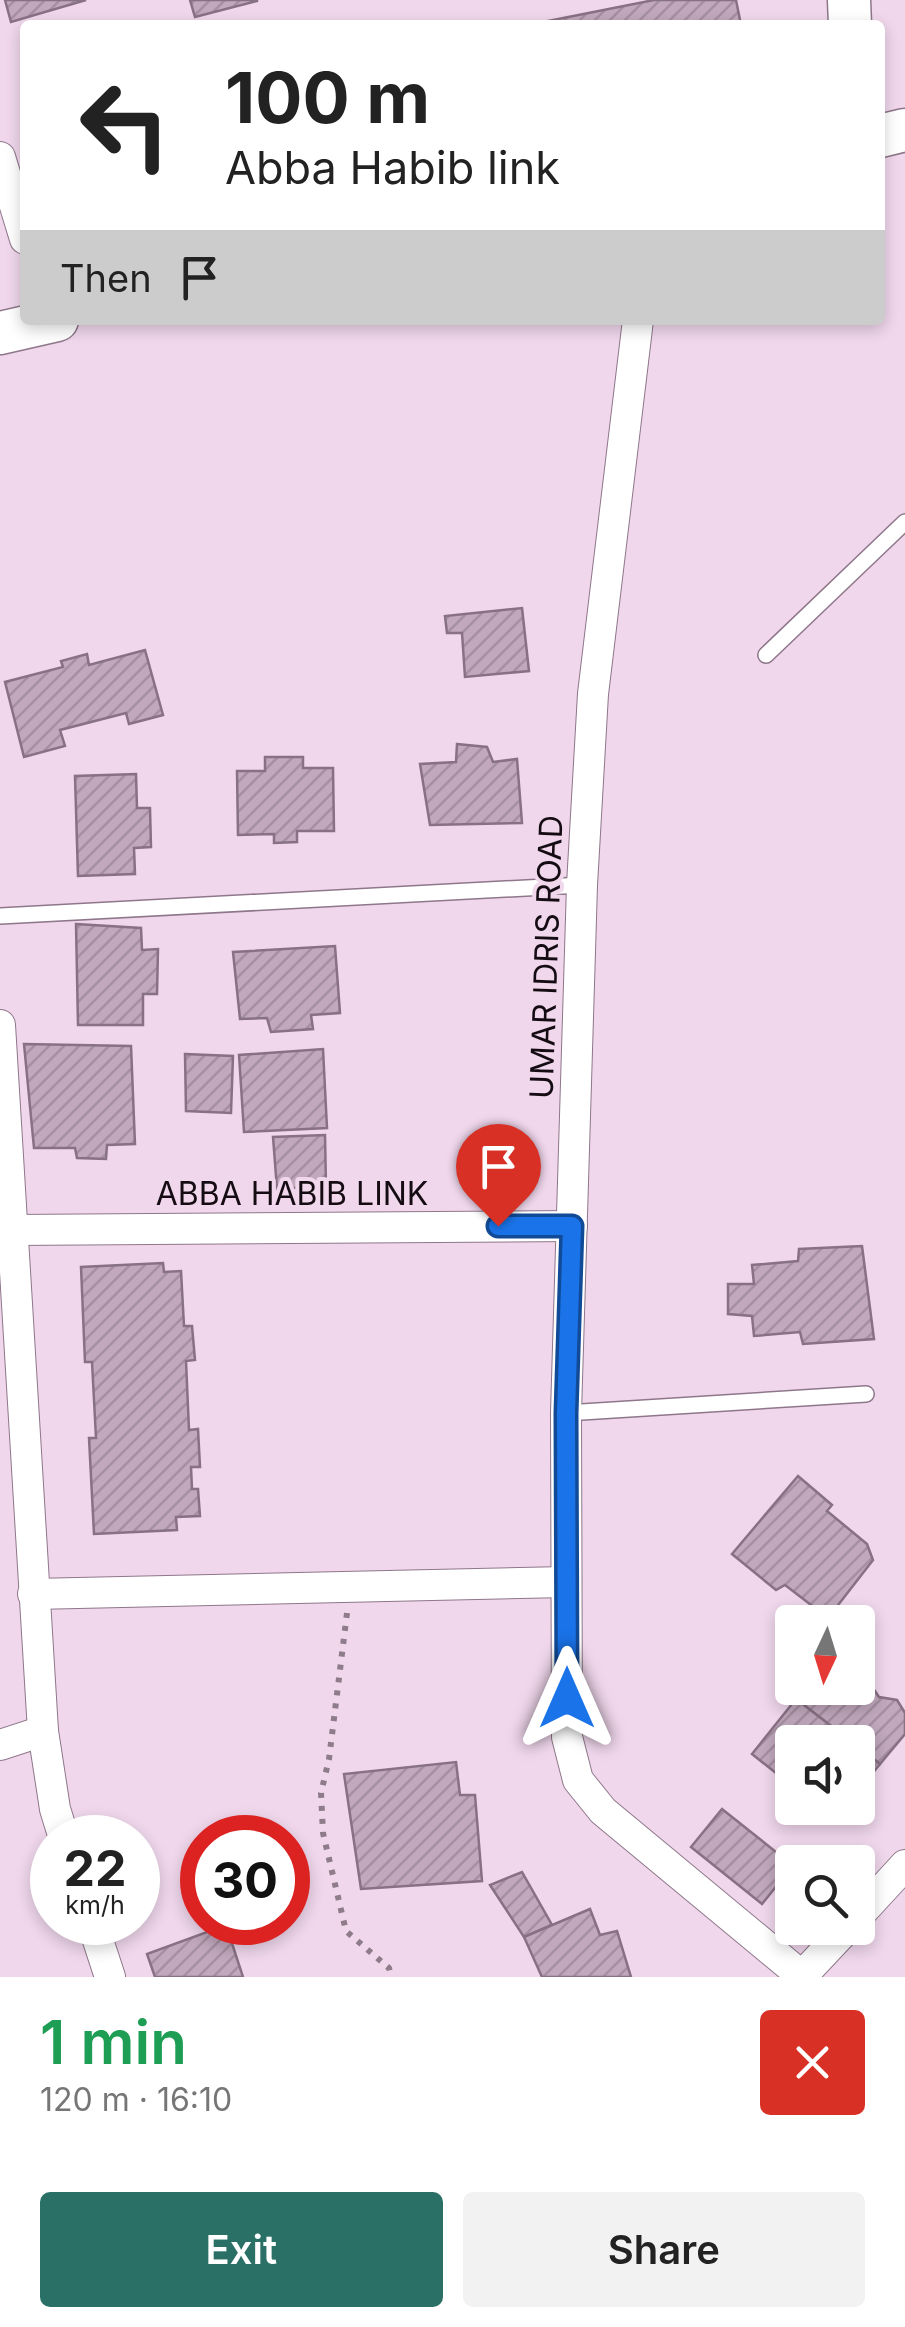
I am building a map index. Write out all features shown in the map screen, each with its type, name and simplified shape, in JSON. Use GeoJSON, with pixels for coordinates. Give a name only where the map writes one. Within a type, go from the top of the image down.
{"type":"FeatureCollection","features":[{"type":"Feature","properties":{"kind":"street"},"geometry":{"type":"LineString","coordinates":[[0,157],[20,223]]}},
{"type":"Feature","properties":{"kind":"street"},"geometry":{"type":"LineString","coordinates":[[0,333],[35,325]]}},
{"type":"Feature","properties":{"kind":"street","name":"UMAR IDRIS ROAD"},"geometry":{"type":"LineString","coordinates":[[637,325],[593,694],[582,885],[566,1413],[567,1737],[578,1780],[603,1811],[802,1977]]}},
{"type":"Feature","properties":{"kind":"street"},"geometry":{"type":"LineString","coordinates":[[0,1026],[33,1594],[43,1732],[57,1815]]}},
{"type":"Feature","properties":{"kind":"street","name":"ABBA HABIB LINK"},"geometry":{"type":"LineString","coordinates":[[12,1230],[572,1226]]}},
{"type":"Feature","properties":{"kind":"street"},"geometry":{"type":"LineString","coordinates":[[33,1594],[566,1582]]}},
{"type":"Feature","properties":{"kind":"street"},"geometry":{"type":"LineString","coordinates":[[0,1745],[43,1732]]}},
{"type":"Feature","properties":{"kind":"street"},"geometry":{"type":"LineString","coordinates":[[875,1901],[900,1880]]}},
{"type":"Feature","properties":{"kind":"street"},"geometry":{"type":"LineString","coordinates":[[100,1945],[110,1977]]}},
{"type":"Feature","properties":{"kind":"street"},"geometry":{"type":"LineString","coordinates":[[802,1977],[831,1945]]}},
{"type":"Feature","properties":{"kind":"lane"},"geometry":{"type":"LineString","coordinates":[[766,655],[905,522]]}},
{"type":"Feature","properties":{"kind":"lane"},"geometry":{"type":"LineString","coordinates":[[0,916],[582,885]]}},
{"type":"Feature","properties":{"kind":"lane"},"geometry":{"type":"LineString","coordinates":[[566,1413],[866,1394]]}},
{"type":"Feature","properties":{"kind":"path"},"geometry":{"type":"LineString","coordinates":[[350,1587],[329,1759],[321,1793],[322,1833],[346,1931],[390,1968],[391,1977]]}},
{"type":"Feature","properties":{"kind":"building"},"geometry":{"type":"Polygon","coordinates":[[[5,0],[86,0],[11,22],[5,0]]]}},
{"type":"Feature","properties":{"kind":"building"},"geometry":{"type":"Polygon","coordinates":[[[190,0],[257,0],[257,1],[195,17],[190,0]]]}},
{"type":"Feature","properties":{"kind":"building"},"geometry":{"type":"Polygon","coordinates":[[[654,0],[736,0],[740,20],[553,20],[654,0]]]}},
{"type":"Feature","properties":{"kind":"building"},"geometry":{"type":"Polygon","coordinates":[[[522,608],[529,671],[465,677],[462,633],[447,633],[445,616],[522,608]]]}},
{"type":"Feature","properties":{"kind":"building"},"geometry":{"type":"Polygon","coordinates":[[[145,650],[163,715],[129,724],[126,713],[60,730],[65,746],[24,757],[5,682],[63,667],[61,661],[87,654],[89,665],[145,650]]]}},
{"type":"Feature","properties":{"kind":"building"},"geometry":{"type":"Polygon","coordinates":[[[457,744],[487,747],[493,762],[517,759],[522,823],[430,825],[420,764],[456,762],[457,744]]]}},
{"type":"Feature","properties":{"kind":"building"},"geometry":{"type":"Polygon","coordinates":[[[265,757],[303,757],[303,768],[333,768],[334,831],[297,831],[297,842],[274,843],[274,834],[238,835],[237,771],[265,771],[265,757]]]}},
{"type":"Feature","properties":{"kind":"building"},"geometry":{"type":"Polygon","coordinates":[[[136,774],[137,808],[150,808],[151,847],[134,848],[135,874],[78,876],[75,776],[136,774]]]}},
{"type":"Feature","properties":{"kind":"building"},"geometry":{"type":"Polygon","coordinates":[[[76,924],[141,928],[142,950],[158,949],[157,994],[143,994],[143,1025],[78,1025],[76,924]]]}},
{"type":"Feature","properties":{"kind":"building"},"geometry":{"type":"Polygon","coordinates":[[[335,946],[340,1013],[311,1015],[313,1029],[271,1032],[267,1018],[240,1019],[233,952],[335,946]]]}},
{"type":"Feature","properties":{"kind":"building"},"geometry":{"type":"Polygon","coordinates":[[[24,1044],[131,1046],[135,1144],[107,1145],[106,1159],[77,1158],[75,1148],[34,1148],[24,1044]]]}},
{"type":"Feature","properties":{"kind":"building"},"geometry":{"type":"Polygon","coordinates":[[[323,1049],[327,1128],[244,1132],[239,1055],[323,1049]]]}},
{"type":"Feature","properties":{"kind":"building"},"geometry":{"type":"Polygon","coordinates":[[[185,1054],[233,1056],[231,1113],[186,1111],[185,1054]]]}},
{"type":"Feature","properties":{"kind":"building"},"geometry":{"type":"Polygon","coordinates":[[[325,1135],[326,1186],[277,1189],[273,1137],[325,1135]]]}},
{"type":"Feature","properties":{"kind":"building"},"geometry":{"type":"Polygon","coordinates":[[[862,1246],[874,1339],[803,1344],[800,1332],[754,1336],[752,1316],[728,1314],[728,1284],[754,1284],[752,1265],[798,1261],[799,1249],[862,1246]]]}},
{"type":"Feature","properties":{"kind":"building"},"geometry":{"type":"Polygon","coordinates":[[[163,1263],[164,1272],[181,1271],[184,1326],[192,1326],[195,1360],[186,1361],[189,1430],[198,1429],[200,1467],[191,1467],[200,1516],[176,1517],[177,1530],[94,1534],[89,1438],[96,1438],[92,1362],[85,1362],[81,1267],[163,1263]]]}},
{"type":"Feature","properties":{"kind":"building"},"geometry":{"type":"Polygon","coordinates":[[[798,1476],[832,1505],[827,1511],[867,1544],[873,1560],[838,1605],[811,1605],[785,1585],[776,1590],[732,1554],[798,1476]]]}},
{"type":"Feature","properties":{"kind":"building"},"geometry":{"type":"Polygon","coordinates":[[[875,1691],[879,1697],[897,1700],[905,1713],[905,1734],[880,1764],[875,1760],[875,1725],[830,1725],[804,1705],[875,1705],[875,1691]]]}},
{"type":"Feature","properties":{"kind":"building"},"geometry":{"type":"Polygon","coordinates":[[[791,1705],[804,1705],[830,1725],[775,1725],[791,1705]]]}},
{"type":"Feature","properties":{"kind":"building"},"geometry":{"type":"Polygon","coordinates":[[[775,1725],[775,1772],[752,1754],[775,1725]]]}},
{"type":"Feature","properties":{"kind":"building"},"geometry":{"type":"Polygon","coordinates":[[[456,1762],[460,1795],[475,1795],[482,1881],[361,1889],[344,1774],[456,1762]]]}},
{"type":"Feature","properties":{"kind":"building"},"geometry":{"type":"Polygon","coordinates":[[[722,1809],[775,1851],[775,1888],[762,1904],[691,1847],[722,1809]]]}},
{"type":"Feature","properties":{"kind":"building"},"geometry":{"type":"Polygon","coordinates":[[[522,1872],[552,1925],[524,1937],[490,1885],[522,1872]]]}},
{"type":"Feature","properties":{"kind":"building"},"geometry":{"type":"Polygon","coordinates":[[[590,1909],[600,1935],[617,1931],[631,1977],[542,1977],[524,1937],[590,1909]]]}},
{"type":"Feature","properties":{"kind":"building"},"geometry":{"type":"Polygon","coordinates":[[[180,1942],[180,1945],[233,1945],[243,1977],[155,1977],[147,1954],[180,1942]]]}},
{"type":"Feature","properties":{"kind":"route"},"geometry":{"type":"LineString","coordinates":[[498,1226],[572,1226],[566,1413],[567,1698]]}}]}
